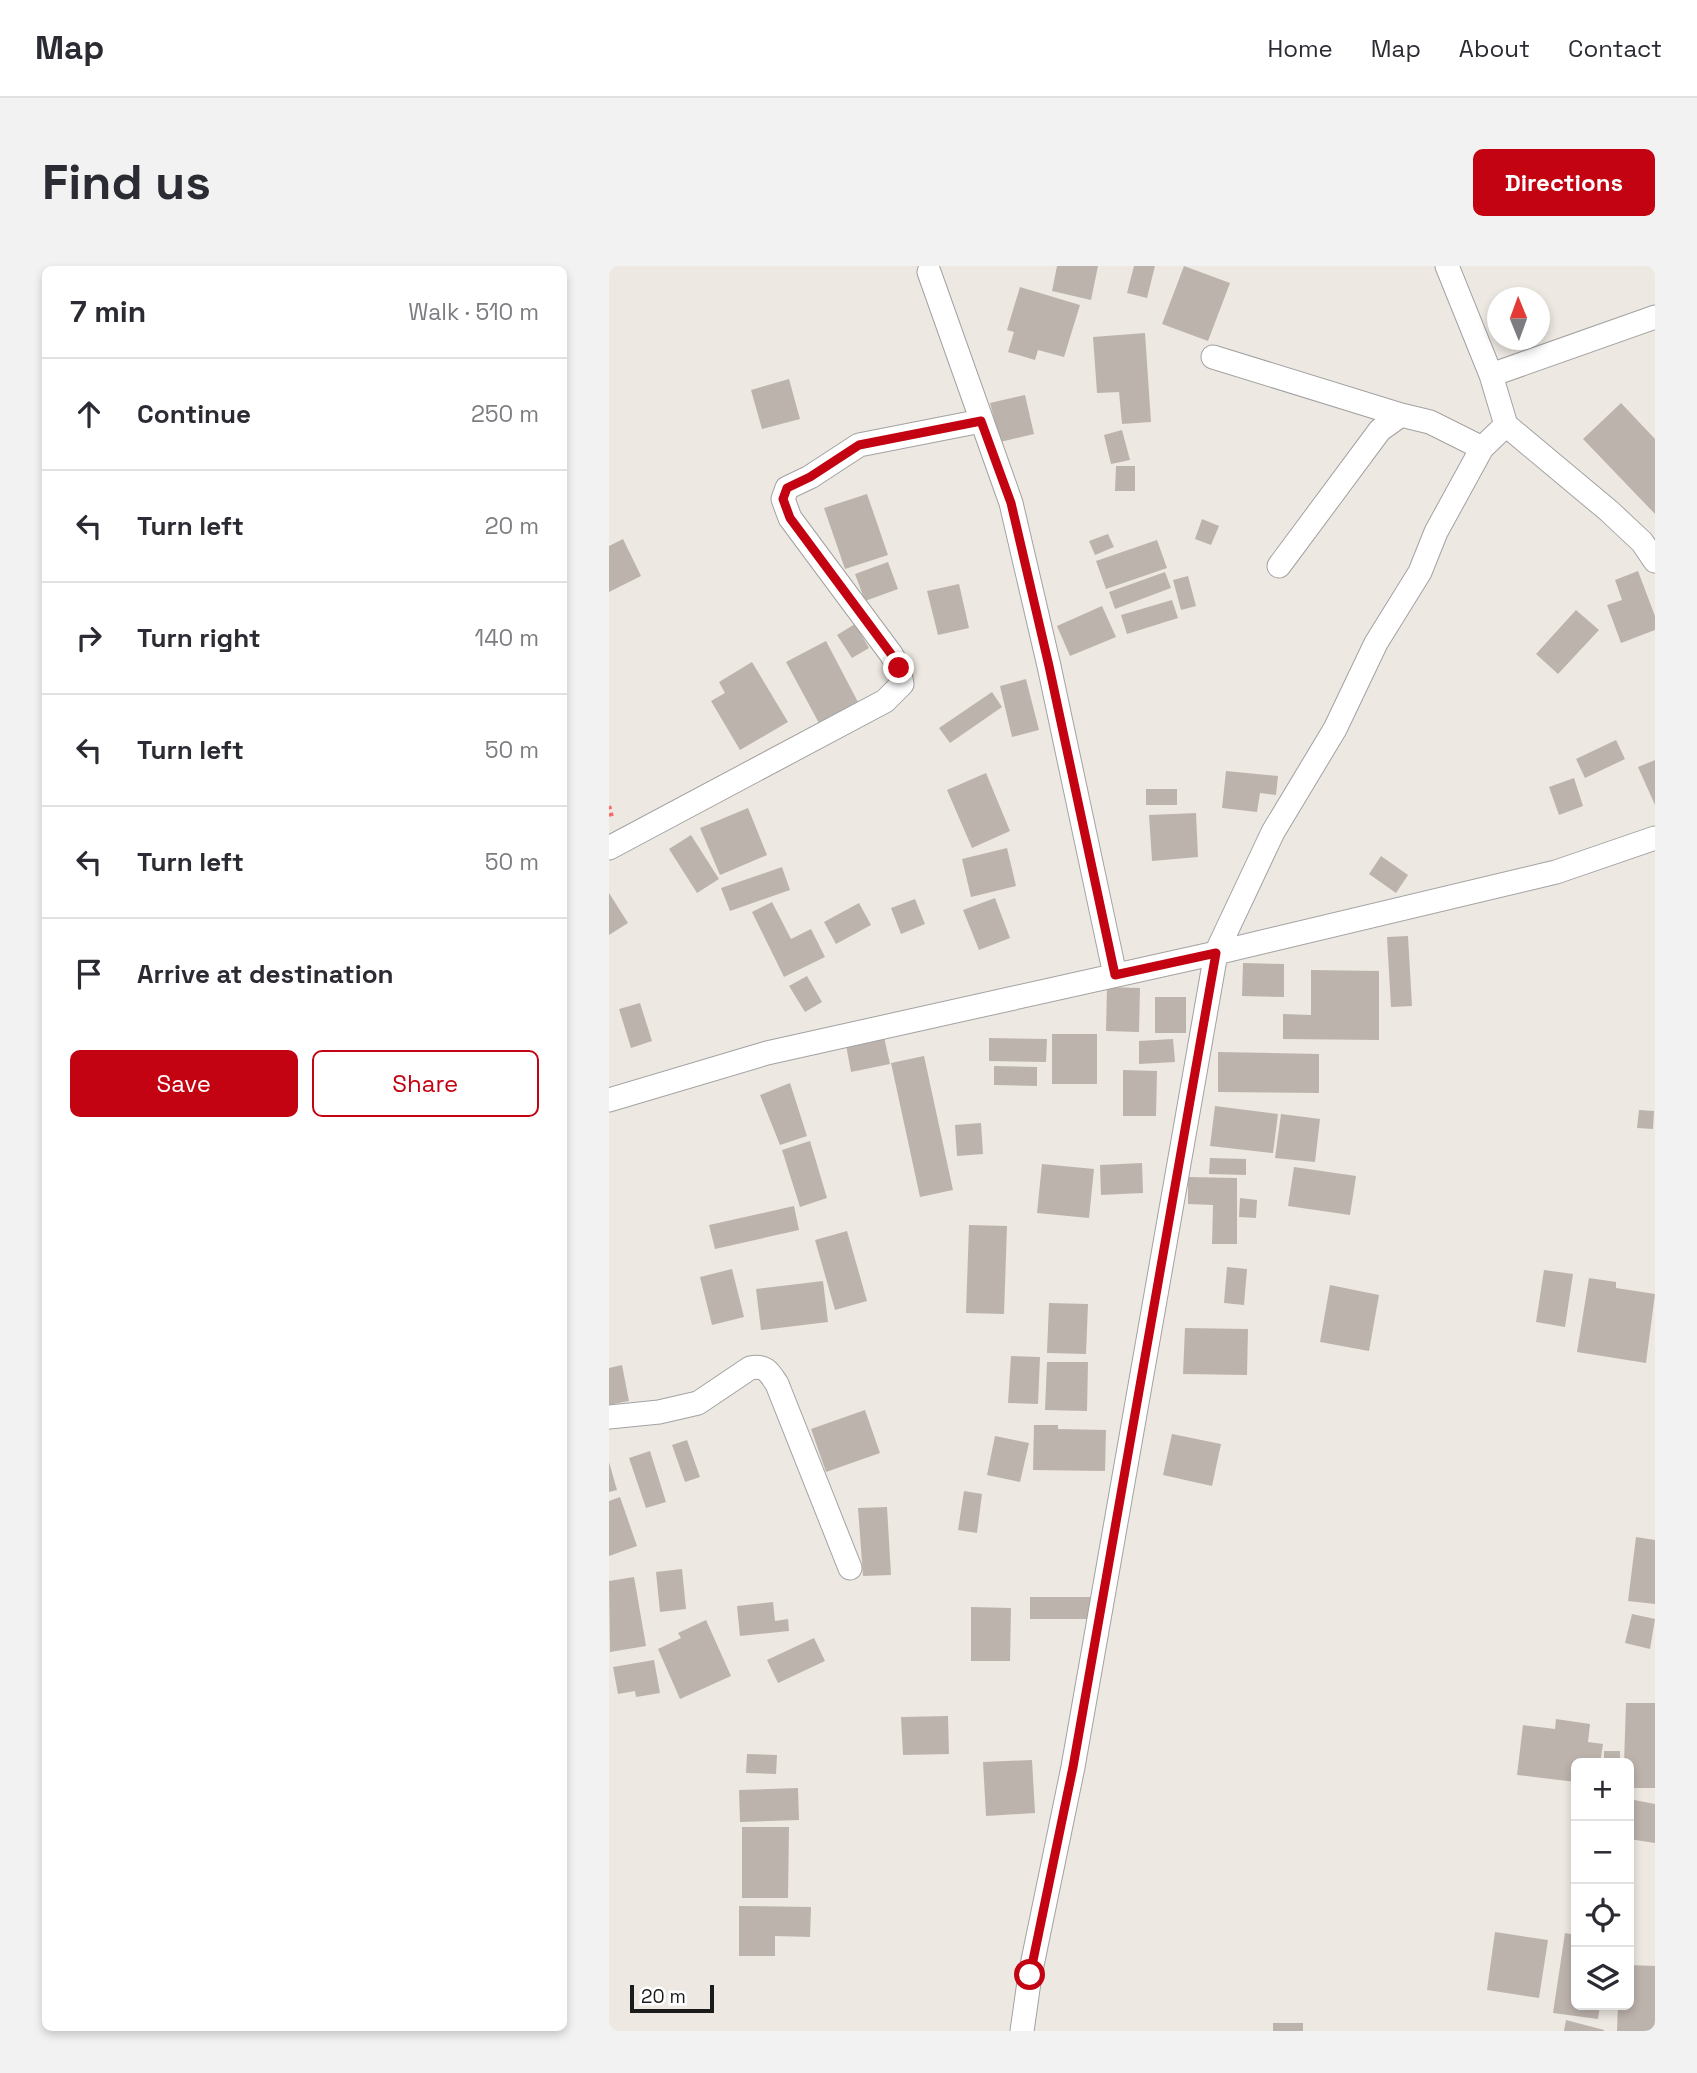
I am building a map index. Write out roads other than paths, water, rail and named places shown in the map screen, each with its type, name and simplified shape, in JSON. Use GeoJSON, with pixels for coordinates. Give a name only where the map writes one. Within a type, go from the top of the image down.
{"type":"FeatureCollection","features":[{"type":"Feature","properties":{"kind":"street"},"geometry":{"type":"LineString","coordinates":[[1447,266],[1491,374],[1506,425],[1609,511],[1642,542],[1655,561]]}},
{"type":"Feature","properties":{"kind":"street"},"geometry":{"type":"LineString","coordinates":[[929,272],[1011,503],[1115,975]]}},
{"type":"Feature","properties":{"kind":"street"},"geometry":{"type":"LineString","coordinates":[[1491,374],[1655,317]]}},
{"type":"Feature","properties":{"kind":"street"},"geometry":{"type":"LineString","coordinates":[[1213,357],[1430,422],[1482,448]]}},
{"type":"Feature","properties":{"kind":"street"},"geometry":{"type":"LineString","coordinates":[[1279,566],[1380,430],[1401,415]]}},
{"type":"Feature","properties":{"kind":"street"},"geometry":{"type":"LineString","coordinates":[[609,848],[885,701],[902,684],[899,668],[891,654],[790,518],[783,499],[787,488],[810,477],[859,445],[981,421]]}},
{"type":"Feature","properties":{"kind":"street"},"geometry":{"type":"LineString","coordinates":[[1022,2031],[1030,1975],[1073,1767],[1216,953],[1273,832],[1335,729],[1376,643],[1420,572],[1436,531],[1482,448],[1506,425]]}},
{"type":"Feature","properties":{"kind":"street"},"geometry":{"type":"LineString","coordinates":[[609,1100],[767,1054],[1216,953],[1556,872],[1655,838]]}},
{"type":"Feature","properties":{"kind":"street"},"geometry":{"type":"LineString","coordinates":[[609,1417],[659,1412],[698,1403],[750,1368],[759,1366],[767,1369],[777,1384],[850,1568]]}}]}
